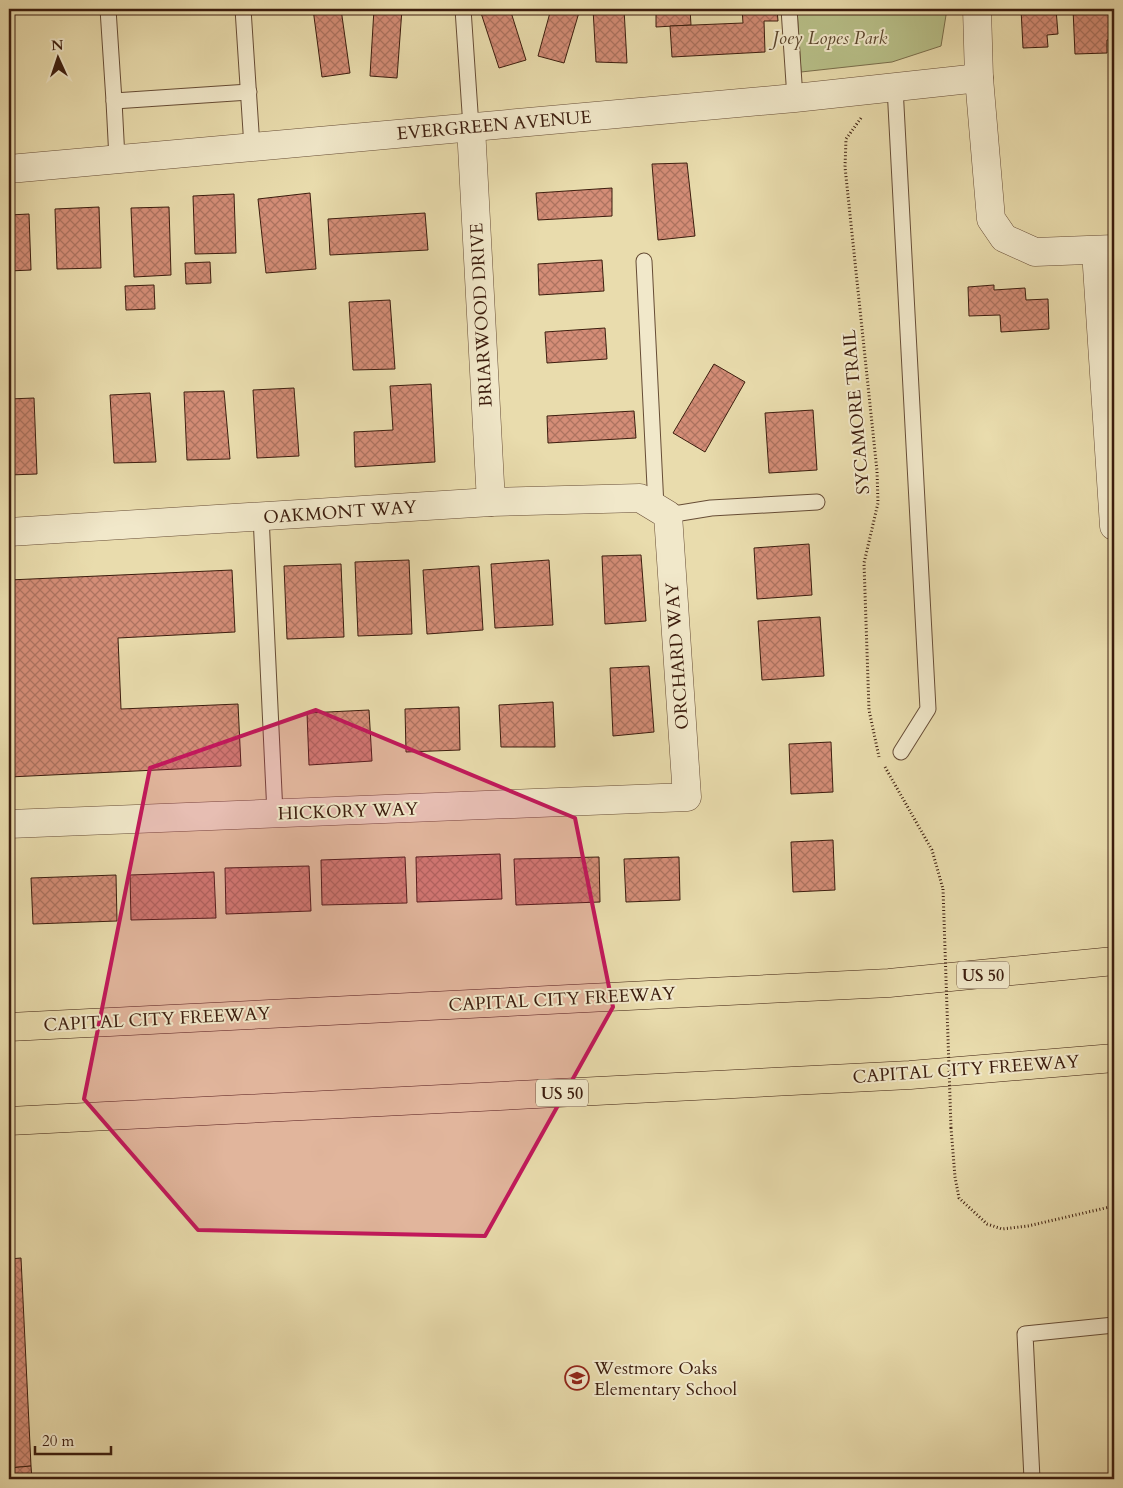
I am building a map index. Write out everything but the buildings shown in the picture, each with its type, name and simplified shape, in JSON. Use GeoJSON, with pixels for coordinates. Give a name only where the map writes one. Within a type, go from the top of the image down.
{"type":"FeatureCollection","features":[{"type":"Feature","properties":{"kind":"highway","name":"CAPITAL CITY FREEWAY"},"geometry":{"type":"LineString","coordinates":[[9,1027],[889,982],[1114,962]]}},
{"type":"Feature","properties":{"kind":"highway","name":"CAPITAL CITY FREEWAY"},"geometry":{"type":"LineString","coordinates":[[9,1121],[910,1075],[1114,1058]]}},
{"type":"Feature","properties":{"kind":"street"},"geometry":{"type":"LineString","coordinates":[[977,9],[978,78],[991,219],[1004,238],[1035,252],[1105,250],[1114,526]]}},
{"type":"Feature","properties":{"kind":"street","name":"EVERGREEN AVENUE"},"geometry":{"type":"LineString","coordinates":[[9,169],[795,98],[978,78]]}},
{"type":"Feature","properties":{"kind":"street","name":"BRIARWOOD DRIVE"},"geometry":{"type":"LineString","coordinates":[[471,127],[491,502]]}},
{"type":"Feature","properties":{"kind":"street","name":"OAKMONT WAY"},"geometry":{"type":"LineString","coordinates":[[9,532],[491,502],[640,498],[662,511]]}},
{"type":"Feature","properties":{"kind":"street","name":"ORCHARD WAY"},"geometry":{"type":"LineString","coordinates":[[662,511],[686,797]]}},
{"type":"Feature","properties":{"kind":"street","name":"HICKORY WAY"},"geometry":{"type":"LineString","coordinates":[[9,824],[686,797]]}},
{"type":"Feature","properties":{"kind":"lane"},"geometry":{"type":"LineString","coordinates":[[108,9],[117,159]]}},
{"type":"Feature","properties":{"kind":"lane"},"geometry":{"type":"LineString","coordinates":[[243,9],[252,147]]}},
{"type":"Feature","properties":{"kind":"lane"},"geometry":{"type":"LineString","coordinates":[[463,9],[471,127]]}},
{"type":"Feature","properties":{"kind":"lane"},"geometry":{"type":"LineString","coordinates":[[789,9],[795,98]]}},
{"type":"Feature","properties":{"kind":"lane"},"geometry":{"type":"LineString","coordinates":[[895,87],[928,709],[901,752]]}},
{"type":"Feature","properties":{"kind":"lane"},"geometry":{"type":"LineString","coordinates":[[114,101],[249,92]]}},
{"type":"Feature","properties":{"kind":"lane"},"geometry":{"type":"LineString","coordinates":[[644,261],[662,511],[817,502]]}},
{"type":"Feature","properties":{"kind":"lane"},"geometry":{"type":"LineString","coordinates":[[262,516],[275,814]]}},
{"type":"Feature","properties":{"kind":"lane"},"geometry":{"type":"LineString","coordinates":[[1032,1479],[1025,1334],[1114,1325]]}},
{"type":"Feature","properties":{"kind":"path","name":"SYCAMORE TRAIL"},"geometry":{"type":"LineString","coordinates":[[864,114],[846,139],[845,167],[877,471],[878,503],[864,563],[868,710],[879,756],[932,850],[943,889],[951,1128],[955,1177],[959,1198],[988,1224],[1002,1229],[1028,1226],[1114,1206]]}},
{"type":"Feature","properties":{"kind":"highlighted area"},"geometry":{"type":"Polygon","coordinates":[[[316,710],[575,818],[613,1007],[485,1236],[198,1230],[84,1099],[150,768],[316,710]]]}},
{"type":"Feature","properties":{"kind":"green space","name":"Joey Lopes Park"},"geometry":{"type":"Polygon","coordinates":[[[797,9],[947,9],[941,46],[892,62],[801,72],[797,9]]]}},
{"type":"Feature","properties":{"kind":"place","name":"Westmore Oaks Elementary School"},"geometry":{"type":"Point","coordinates":[577,1378]}}]}
